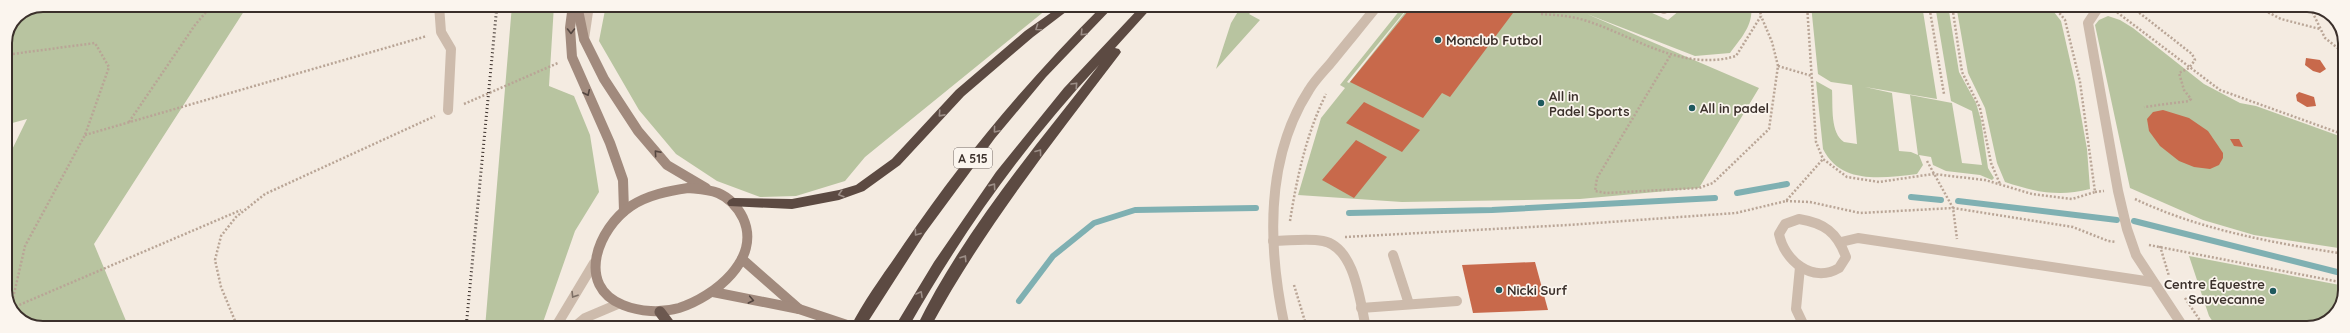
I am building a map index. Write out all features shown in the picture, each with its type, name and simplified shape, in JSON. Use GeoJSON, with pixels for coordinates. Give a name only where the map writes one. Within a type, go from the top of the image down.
{"type":"FeatureCollection","features":[{"type":"Feature","properties":{"kind":"highway"},"geometry":{"type":"LineString","coordinates":[[733,203],[792,204],[839,195],[860,188],[896,162],[960,92],[1029,34],[1060,12]]}},
{"type":"Feature","properties":{"kind":"highway","name":"A 515"},"geometry":{"type":"LineString","coordinates":[[860,321],[894,266],[958,176],[1043,74],[1103,12]]}},
{"type":"Feature","properties":{"kind":"highway","name":"A 515"},"geometry":{"type":"LineString","coordinates":[[906,321],[931,275],[1001,174],[1069,91],[1142,12]]}},
{"type":"Feature","properties":{"kind":"highway"},"geometry":{"type":"LineString","coordinates":[[927,321],[940,296],[991,216],[1144,12]]}},
{"type":"Feature","properties":{"kind":"highway"},"geometry":{"type":"LineString","coordinates":[[660,312],[667,321]]}},
{"type":"Feature","properties":{"kind":"main road"},"geometry":{"type":"LineString","coordinates":[[572,12],[570,28],[572,58],[610,143],[622,180],[624,211]]}},
{"type":"Feature","properties":{"kind":"main road"},"geometry":{"type":"LineString","coordinates":[[578,12],[584,39],[604,79],[638,131],[667,165],[709,190],[722,195],[733,203],[744,219],[748,238],[742,259],[731,276],[713,292],[697,302],[660,312],[638,310],[618,304],[604,293],[596,279],[594,263],[598,245],[609,227],[624,211],[644,198],[666,191],[688,188],[709,190]]}},
{"type":"Feature","properties":{"kind":"main road"},"geometry":{"type":"LineString","coordinates":[[742,259],[799,309]]}},
{"type":"Feature","properties":{"kind":"main road"},"geometry":{"type":"LineString","coordinates":[[713,292],[799,309],[835,321]]}},
{"type":"Feature","properties":{"kind":"street"},"geometry":{"type":"LineString","coordinates":[[440,12],[441,32],[451,49],[448,110]]}},
{"type":"Feature","properties":{"kind":"street"},"geometry":{"type":"LineString","coordinates":[[584,39],[588,12]]}},
{"type":"Feature","properties":{"kind":"street"},"geometry":{"type":"LineString","coordinates":[[1283,321],[1276,294],[1273,240],[1275,184],[1283,144],[1308,92],[1372,12]]}},
{"type":"Feature","properties":{"kind":"street"},"geometry":{"type":"LineString","coordinates":[[2095,12],[2088,23],[2118,190],[2132,244],[2136,255],[2152,282],[2179,321]]}},
{"type":"Feature","properties":{"kind":"street"},"geometry":{"type":"LineString","coordinates":[[1799,219],[1816,222],[1832,230],[1841,242],[1846,257],[1839,268],[1825,272],[1800,267],[1781,248],[1779,234],[1785,224],[1799,219]]}},
{"type":"Feature","properties":{"kind":"street"},"geometry":{"type":"LineString","coordinates":[[1841,242],[1858,238],[2152,282]]}},
{"type":"Feature","properties":{"kind":"street"},"geometry":{"type":"LineString","coordinates":[[1273,240],[1325,241],[1338,247],[1349,260],[1364,321]]}},
{"type":"Feature","properties":{"kind":"street"},"geometry":{"type":"LineString","coordinates":[[1393,255],[1409,304]]}},
{"type":"Feature","properties":{"kind":"street"},"geometry":{"type":"LineString","coordinates":[[559,321],[594,263]]}},
{"type":"Feature","properties":{"kind":"street"},"geometry":{"type":"LineString","coordinates":[[1800,267],[1796,309],[1802,321]]}},
{"type":"Feature","properties":{"kind":"street"},"geometry":{"type":"LineString","coordinates":[[1361,308],[1457,301]]}},
{"type":"Feature","properties":{"kind":"street"},"geometry":{"type":"LineString","coordinates":[[581,321],[585,318],[618,304]]}},
{"type":"Feature","properties":{"kind":"path"},"geometry":{"type":"LineString","coordinates":[[129,122],[195,25],[206,12]]}},
{"type":"Feature","properties":{"kind":"path"},"geometry":{"type":"LineString","coordinates":[[1670,56],[1597,178],[1595,190],[1606,193],[1699,188],[1713,183],[1769,129],[1778,66],[1772,42],[1761,12]]}},
{"type":"Feature","properties":{"kind":"path"},"geometry":{"type":"LineString","coordinates":[[1807,12],[1816,142],[1823,159],[1847,177],[1879,182],[1933,174],[1985,180],[2032,194],[2072,199],[2095,192],[2118,190],[2158,210],[2263,242],[2338,253]]}},
{"type":"Feature","properties":{"kind":"path"},"geometry":{"type":"LineString","coordinates":[[1930,12],[1944,94]]}},
{"type":"Feature","properties":{"kind":"path"},"geometry":{"type":"LineString","coordinates":[[1953,12],[1962,72],[1980,108],[1991,163],[2000,185]]}},
{"type":"Feature","properties":{"kind":"path"},"geometry":{"type":"LineString","coordinates":[[2059,12],[2065,20],[2080,82],[2095,192]]}},
{"type":"Feature","properties":{"kind":"path"},"geometry":{"type":"LineString","coordinates":[[2117,12],[2220,90],[2338,132]]}},
{"type":"Feature","properties":{"kind":"path"},"geometry":{"type":"LineString","coordinates":[[2137,12],[2194,56],[2195,60],[2189,68],[2179,73],[2184,90],[2191,99],[2189,101],[2144,107]]}},
{"type":"Feature","properties":{"kind":"path"},"geometry":{"type":"LineString","coordinates":[[2268,12],[2281,19],[2320,29]]}},
{"type":"Feature","properties":{"kind":"path"},"geometry":{"type":"LineString","coordinates":[[1541,14],[1559,13],[1585,20],[1670,56],[1713,61],[1736,56],[1761,16]]}},
{"type":"Feature","properties":{"kind":"path"},"geometry":{"type":"LineString","coordinates":[[2314,13],[2322,35],[2338,50]]}},
{"type":"Feature","properties":{"kind":"path"},"geometry":{"type":"LineString","coordinates":[[85,135],[441,32]]}},
{"type":"Feature","properties":{"kind":"path"},"geometry":{"type":"LineString","coordinates":[[12,54],[95,43],[109,67],[85,135],[25,246],[14,300]]}},
{"type":"Feature","properties":{"kind":"path"},"geometry":{"type":"LineString","coordinates":[[16,306],[242,210],[265,194],[448,110],[572,58]]}},
{"type":"Feature","properties":{"kind":"path"},"geometry":{"type":"LineString","coordinates":[[1778,66],[1812,76]]}},
{"type":"Feature","properties":{"kind":"path"},"geometry":{"type":"LineString","coordinates":[[1289,226],[1298,171],[1314,117],[1328,90]]}},
{"type":"Feature","properties":{"kind":"path"},"geometry":{"type":"LineString","coordinates":[[1786,201],[1823,159]]}},
{"type":"Feature","properties":{"kind":"path"},"geometry":{"type":"LineString","coordinates":[[1927,160],[1933,174],[1953,208],[1959,253]]}},
{"type":"Feature","properties":{"kind":"path"},"geometry":{"type":"LineString","coordinates":[[1338,247],[1346,236],[1568,225],[1736,213],[1786,201],[1810,202],[1860,213],[1953,208],[2073,227],[2108,241],[2160,246],[2338,282]]}},
{"type":"Feature","properties":{"kind":"path"},"geometry":{"type":"LineString","coordinates":[[235,321],[216,272],[217,250],[224,231],[242,210]]}},
{"type":"Feature","properties":{"kind":"path"},"geometry":{"type":"LineString","coordinates":[[2160,246],[2169,276],[2174,282]]}},
{"type":"Feature","properties":{"kind":"path"},"geometry":{"type":"LineString","coordinates":[[1293,280],[1305,321]]}},
{"type":"Feature","properties":{"kind":"path"},"geometry":{"type":"LineString","coordinates":[[2183,295],[2200,321]]}},
{"type":"Feature","properties":{"kind":"green space"},"geometry":{"type":"Polygon","coordinates":[[[43,12],[243,12],[94,244],[126,321],[39,321],[24,315],[14,302],[12,292],[12,150],[27,119],[12,123],[12,43],[14,31],[17,26],[31,14],[43,12]]]}},
{"type":"Feature","properties":{"kind":"green space"},"geometry":{"type":"Polygon","coordinates":[[[511,12],[554,12],[549,86],[574,96],[590,135],[599,192],[575,231],[543,321],[486,321],[511,12]]]}},
{"type":"Feature","properties":{"kind":"green space"},"geometry":{"type":"Polygon","coordinates":[[[605,12],[1043,12],[865,157],[845,181],[796,196],[760,197],[717,181],[676,154],[639,110],[599,41],[605,12]]]}},
{"type":"Feature","properties":{"kind":"green space"},"geometry":{"type":"Polygon","coordinates":[[[1238,12],[1251,12],[1249,14],[1260,20],[1216,69],[1231,23],[1238,12]]]}},
{"type":"Feature","properties":{"kind":"green space","name":"All in Padel Sports"},"geometry":{"type":"Polygon","coordinates":[[[1398,12],[1404,12],[1347,82],[1349,83],[1405,12],[1650,12],[1668,20],[1678,12],[1751,12],[1751,19],[1746,31],[1730,53],[1695,56],[1587,14],[1759,88],[1699,188],[1580,199],[1402,202],[1298,195],[1321,118],[1345,88],[1340,85],[1398,12]]]}},
{"type":"Feature","properties":{"kind":"green space"},"geometry":{"type":"Polygon","coordinates":[[[1812,12],[1923,12],[1937,99],[1865,87],[1892,93],[1899,151],[1911,152],[1918,155],[1910,95],[1952,103],[1962,163],[1982,165],[1972,111],[1951,101],[1936,12],[1949,12],[1959,72],[1976,103],[1981,120],[1988,168],[1994,178],[1992,180],[1980,175],[1946,171],[1933,165],[1931,157],[1919,155],[1923,165],[1917,174],[1877,177],[1852,174],[1840,169],[1831,161],[1823,149],[1816,81],[1832,90],[1833,119],[1836,132],[1844,142],[1857,144],[1852,85],[1831,82],[1818,74],[1812,12]]]}},
{"type":"Feature","properties":{"kind":"green space"},"geometry":{"type":"Polygon","coordinates":[[[1957,12],[2054,12],[2061,21],[2075,82],[2087,149],[2090,189],[2068,193],[2057,193],[2037,191],[2005,182],[1997,163],[1985,108],[1968,73],[1957,12]]]}},
{"type":"Feature","properties":{"kind":"green space"},"geometry":{"type":"Polygon","coordinates":[[[2108,16],[2120,20],[2133,28],[2204,84],[2240,103],[2256,106],[2338,135],[2338,248],[2254,235],[2203,220],[2130,188],[2095,25],[2099,20],[2108,16]]]}},
{"type":"Feature","properties":{"kind":"green space","name":"Centre Équestre Sauvecanne"},"geometry":{"type":"Polygon","coordinates":[[[2189,256],[2338,285],[2338,294],[2335,304],[2332,309],[2319,319],[2307,321],[2212,321],[2209,316],[2189,256]]]}},
{"type":"Feature","properties":{"kind":"building"},"geometry":{"type":"Polygon","coordinates":[[[1407,12],[1514,12],[1450,97],[1442,93],[1423,118],[1350,82],[1407,12]]]}},
{"type":"Feature","properties":{"kind":"building"},"geometry":{"type":"Polygon","coordinates":[[[2306,58],[2320,60],[2326,69],[2320,73],[2313,71],[2305,65],[2306,58]]]}},
{"type":"Feature","properties":{"kind":"building"},"geometry":{"type":"Polygon","coordinates":[[[2299,92],[2314,97],[2316,106],[2307,107],[2297,101],[2296,95],[2299,92]]]}},
{"type":"Feature","properties":{"kind":"building"},"geometry":{"type":"Polygon","coordinates":[[[1364,102],[1420,130],[1402,152],[1346,123],[1364,102]]]}},
{"type":"Feature","properties":{"kind":"building"},"geometry":{"type":"Polygon","coordinates":[[[2163,110],[2189,118],[2208,131],[2223,153],[2223,158],[2219,165],[2210,169],[2194,167],[2179,161],[2160,146],[2149,131],[2147,119],[2153,112],[2163,110]]]}},
{"type":"Feature","properties":{"kind":"building"},"geometry":{"type":"Polygon","coordinates":[[[2230,139],[2239,139],[2243,147],[2234,146],[2230,139]]]}},
{"type":"Feature","properties":{"kind":"building"},"geometry":{"type":"Polygon","coordinates":[[[1356,140],[1387,157],[1354,198],[1322,180],[1356,140]]]}},
{"type":"Feature","properties":{"kind":"building"},"geometry":{"type":"Polygon","coordinates":[[[1535,262],[1548,310],[1473,313],[1462,265],[1535,262]]]}},
{"type":"Feature","properties":{"kind":"waterway"},"geometry":{"type":"LineString","coordinates":[[1737,193],[1787,184]]}},
{"type":"Feature","properties":{"kind":"waterway"},"geometry":{"type":"LineString","coordinates":[[1911,197],[1941,200]]}},
{"type":"Feature","properties":{"kind":"waterway"},"geometry":{"type":"LineString","coordinates":[[1349,213],[1492,210],[1715,198]]}},
{"type":"Feature","properties":{"kind":"waterway"},"geometry":{"type":"LineString","coordinates":[[1958,201],[2117,220]]}},
{"type":"Feature","properties":{"kind":"waterway"},"geometry":{"type":"LineString","coordinates":[[1019,301],[1053,256],[1094,223],[1135,210],[1256,208]]}},
{"type":"Feature","properties":{"kind":"waterway"},"geometry":{"type":"LineString","coordinates":[[2134,221],[2338,272]]}},
{"type":"Feature","properties":{"kind":"railway"},"geometry":{"type":"LineString","coordinates":[[467,321],[496,12]]}},
{"type":"Feature","properties":{"kind":"place","name":"Monclub Futbol"},"geometry":{"type":"Point","coordinates":[1438,40]}},
{"type":"Feature","properties":{"kind":"place","name":"All in Padel Sports"},"geometry":{"type":"Point","coordinates":[1541,103]}},
{"type":"Feature","properties":{"kind":"place","name":"All in padel"},"geometry":{"type":"Point","coordinates":[1692,108]}},
{"type":"Feature","properties":{"kind":"place","name":"Nicki Surf"},"geometry":{"type":"Point","coordinates":[1499,290]}},
{"type":"Feature","properties":{"kind":"place","name":"Centre Équestre Sauvecanne"},"geometry":{"type":"Point","coordinates":[2273,291]}}]}
